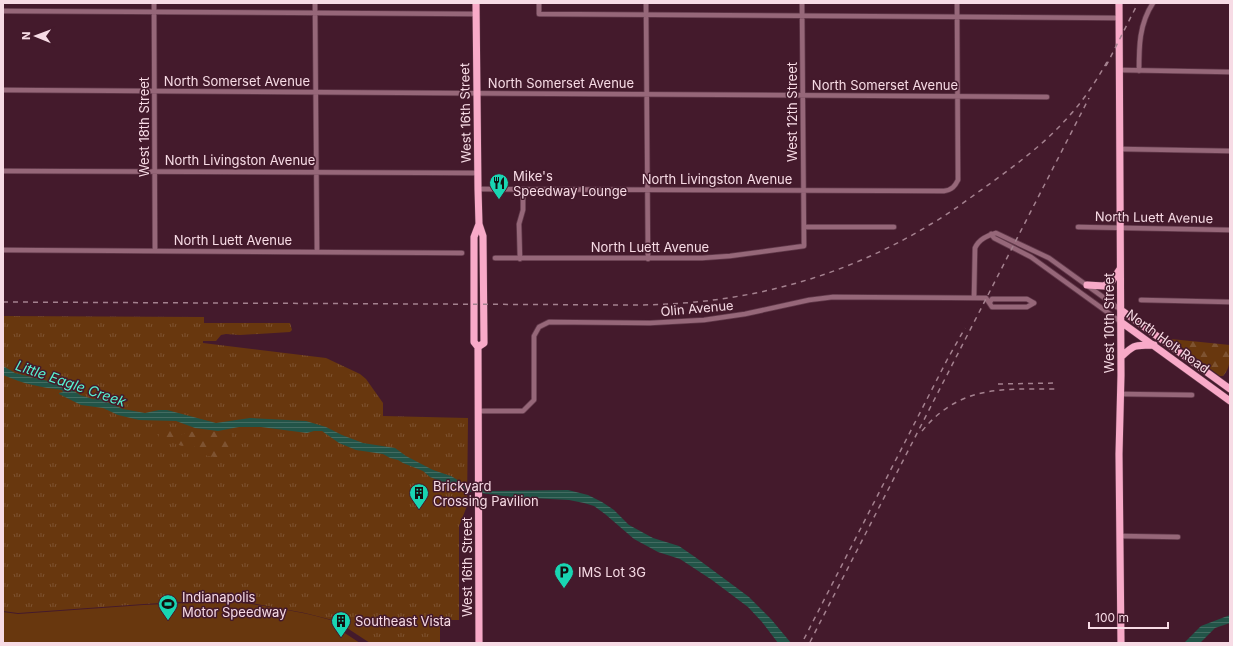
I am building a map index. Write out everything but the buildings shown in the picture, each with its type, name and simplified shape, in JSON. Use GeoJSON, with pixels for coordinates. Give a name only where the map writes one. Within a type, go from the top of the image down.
{"type":"FeatureCollection","features":[{"type":"Feature","properties":{"kind":"main road","name":"West 16th Street"},"geometry":{"type":"LineString","coordinates":[[476,3],[477,173],[479,224],[474,237],[474,342],[478,347],[480,643]]}},
{"type":"Feature","properties":{"kind":"main road","name":"West 10th Street"},"geometry":{"type":"LineString","coordinates":[[1119,3],[1121,310],[1119,454],[1121,643]]}},
{"type":"Feature","properties":{"kind":"main road"},"geometry":{"type":"LineString","coordinates":[[1087,285],[1104,286],[1112,280],[1120,269]]}},
{"type":"Feature","properties":{"kind":"main road","name":"North Holt Road"},"geometry":{"type":"LineString","coordinates":[[1121,310],[1230,389]]}},
{"type":"Feature","properties":{"kind":"main road","name":"North Holt Road"},"geometry":{"type":"LineString","coordinates":[[1121,322],[1230,401]]}},
{"type":"Feature","properties":{"kind":"main road"},"geometry":{"type":"LineString","coordinates":[[1121,357],[1134,346],[1141,344],[1154,345]]}},
{"type":"Feature","properties":{"kind":"street","name":"West 18th Street"},"geometry":{"type":"LineString","coordinates":[[154,3],[156,251]]}},
{"type":"Feature","properties":{"kind":"street"},"geometry":{"type":"LineString","coordinates":[[315,3],[317,252]]}},
{"type":"Feature","properties":{"kind":"street"},"geometry":{"type":"LineString","coordinates":[[539,3],[539,14],[1119,18]]}},
{"type":"Feature","properties":{"kind":"street"},"geometry":{"type":"LineString","coordinates":[[646,3],[648,259]]}},
{"type":"Feature","properties":{"kind":"street","name":"West 12th Street"},"geometry":{"type":"LineString","coordinates":[[802,3],[804,246]]}},
{"type":"Feature","properties":{"kind":"street"},"geometry":{"type":"LineString","coordinates":[[957,3],[958,97]]}},
{"type":"Feature","properties":{"kind":"street"},"geometry":{"type":"LineString","coordinates":[[1139,71],[1140,31],[1153,3]]}},
{"type":"Feature","properties":{"kind":"street"},"geometry":{"type":"LineString","coordinates":[[3,11],[476,14]]}},
{"type":"Feature","properties":{"kind":"street"},"geometry":{"type":"LineString","coordinates":[[1119,70],[1230,72]]}},
{"type":"Feature","properties":{"kind":"street","name":"North Somerset Avenue"},"geometry":{"type":"LineString","coordinates":[[3,90],[1046,97]]}},
{"type":"Feature","properties":{"kind":"street","name":"North Livingston Avenue"},"geometry":{"type":"LineString","coordinates":[[478,189],[944,191],[954,186],[958,180],[958,97]]}},
{"type":"Feature","properties":{"kind":"street"},"geometry":{"type":"LineString","coordinates":[[1120,149],[1230,151]]}},
{"type":"Feature","properties":{"kind":"street","name":"North Livingston Avenue"},"geometry":{"type":"LineString","coordinates":[[3,171],[477,173]]}},
{"type":"Feature","properties":{"kind":"street"},"geometry":{"type":"LineString","coordinates":[[520,259],[520,224],[523,210],[524,190]]}},
{"type":"Feature","properties":{"kind":"street"},"geometry":{"type":"LineString","coordinates":[[804,227],[894,227]]}},
{"type":"Feature","properties":{"kind":"street","name":"North Luett Avenue"},"geometry":{"type":"LineString","coordinates":[[1078,227],[1230,230]]}},
{"type":"Feature","properties":{"kind":"street","name":"North Holt Road"},"geometry":{"type":"LineString","coordinates":[[991,234],[996,233],[1049,258],[1121,310]]}},
{"type":"Feature","properties":{"kind":"street"},"geometry":{"type":"LineString","coordinates":[[974,298],[975,248],[980,240],[991,234]]}},
{"type":"Feature","properties":{"kind":"street","name":"North Holt Road"},"geometry":{"type":"LineString","coordinates":[[991,234],[994,238],[1019,250],[1037,262],[1121,322]]}},
{"type":"Feature","properties":{"kind":"street","name":"North Luett Avenue"},"geometry":{"type":"LineString","coordinates":[[495,258],[648,259],[720,257],[804,246]]}},
{"type":"Feature","properties":{"kind":"street","name":"North Luett Avenue"},"geometry":{"type":"LineString","coordinates":[[3,250],[462,253]]}},
{"type":"Feature","properties":{"kind":"street","name":"Olin Avenue"},"geometry":{"type":"LineString","coordinates":[[478,411],[523,411],[534,400],[534,336],[539,327],[546,323],[662,323],[704,320],[751,313],[809,300],[827,298],[986,298],[992,307],[1027,307],[1034,303],[1027,299],[992,299],[990,302]]}},
{"type":"Feature","properties":{"kind":"street"},"geometry":{"type":"LineString","coordinates":[[1141,300],[1230,302]]}},
{"type":"Feature","properties":{"kind":"street"},"geometry":{"type":"LineString","coordinates":[[1121,394],[1192,395]]}},
{"type":"Feature","properties":{"kind":"street"},"geometry":{"type":"LineString","coordinates":[[1120,536],[1178,537]]}},
{"type":"Feature","properties":{"kind":"green space"},"geometry":{"type":"Polygon","coordinates":[[[3,316],[204,317],[204,323],[290,323],[292,330],[290,332],[240,335],[226,334],[221,335],[216,341],[203,341],[203,343],[326,358],[360,374],[366,379],[383,403],[383,416],[468,418],[467,506],[459,526],[459,620],[440,620],[440,643],[370,643],[344,626],[344,623],[305,613],[230,599],[18,613],[3,611],[3,316]]]}},
{"type":"Feature","properties":{"kind":"green space"},"geometry":{"type":"Polygon","coordinates":[[[1171,339],[1230,345],[1230,362],[1226,373],[1223,376],[1220,376],[1171,339]]]}},
{"type":"Feature","properties":{"kind":"green space"},"geometry":{"type":"Polygon","coordinates":[[[156,427],[171,429],[180,435],[199,431],[232,433],[232,448],[224,447],[219,458],[199,454],[192,443],[182,446],[158,438],[159,434],[154,431],[156,427]]]}},
{"type":"Feature","properties":{"kind":"green space","name":"Indianapolis Motor Speedway"},"geometry":{"type":"Polygon","coordinates":[[[230,601],[298,612],[337,622],[337,628],[360,643],[3,643],[3,612],[18,614],[143,605],[230,601]]]}},
{"type":"Feature","properties":{"kind":"shaded area"},"geometry":{"type":"Polygon","coordinates":[[[3,366],[15,373],[56,383],[71,389],[80,395],[93,399],[98,398],[123,409],[145,413],[167,410],[216,423],[250,418],[306,421],[326,427],[363,443],[395,448],[406,456],[433,470],[451,476],[466,485],[492,491],[568,490],[588,495],[614,510],[629,525],[653,538],[679,546],[695,557],[749,597],[771,619],[791,643],[778,643],[748,607],[712,580],[680,559],[658,552],[634,539],[594,506],[569,500],[512,497],[465,491],[430,477],[423,471],[383,454],[356,450],[339,443],[322,431],[307,433],[261,427],[239,427],[218,431],[195,428],[176,421],[139,420],[118,415],[103,408],[81,405],[59,394],[63,392],[62,390],[46,388],[18,381],[3,375],[3,366]]]}},
{"type":"Feature","properties":{"kind":"shaded area"},"geometry":{"type":"Polygon","coordinates":[[[1230,615],[1230,623],[1215,628],[1200,643],[1184,643],[1201,626],[1230,615]]]}},
{"type":"Feature","properties":{"kind":"railway"},"geometry":{"type":"LineString","coordinates":[[1106,66],[1138,3]]}},
{"type":"Feature","properties":{"kind":"railway"},"geometry":{"type":"LineString","coordinates":[[3,302],[638,305],[716,300],[754,293],[790,285],[827,274],[862,260],[897,243],[945,215],[984,188],[1050,136],[1080,103],[1107,62]]}},
{"type":"Feature","properties":{"kind":"railway"},"geometry":{"type":"LineString","coordinates":[[810,642],[1089,98]]}},
{"type":"Feature","properties":{"kind":"railway"},"geometry":{"type":"LineString","coordinates":[[804,639],[947,360],[965,328]]}},
{"type":"Feature","properties":{"kind":"railway"},"geometry":{"type":"LineString","coordinates":[[998,384],[1056,383]]}},
{"type":"Feature","properties":{"kind":"railway"},"geometry":{"type":"LineString","coordinates":[[922,431],[936,416],[951,405],[967,397],[1000,390],[1055,389]]}},
{"type":"Feature","properties":{"kind":"place","name":"Mike's Speedway Lounge"},"geometry":{"type":"Point","coordinates":[499,200]}},
{"type":"Feature","properties":{"kind":"place","name":"Brickyard Crossing Pavilion"},"geometry":{"type":"Point","coordinates":[419,510]}},
{"type":"Feature","properties":{"kind":"place","name":"IMS Lot 3G"},"geometry":{"type":"Point","coordinates":[564,589]}},
{"type":"Feature","properties":{"kind":"place","name":"Indianapolis Motor Speedway"},"geometry":{"type":"Point","coordinates":[168,621]}},
{"type":"Feature","properties":{"kind":"place","name":"Southeast Vista"},"geometry":{"type":"Point","coordinates":[341,638]}},
{"type":"Feature","properties":{"kind":"water label","name":"Little Eagle Creek"},"geometry":{"type":"Point","coordinates":[71,383]}}]}
